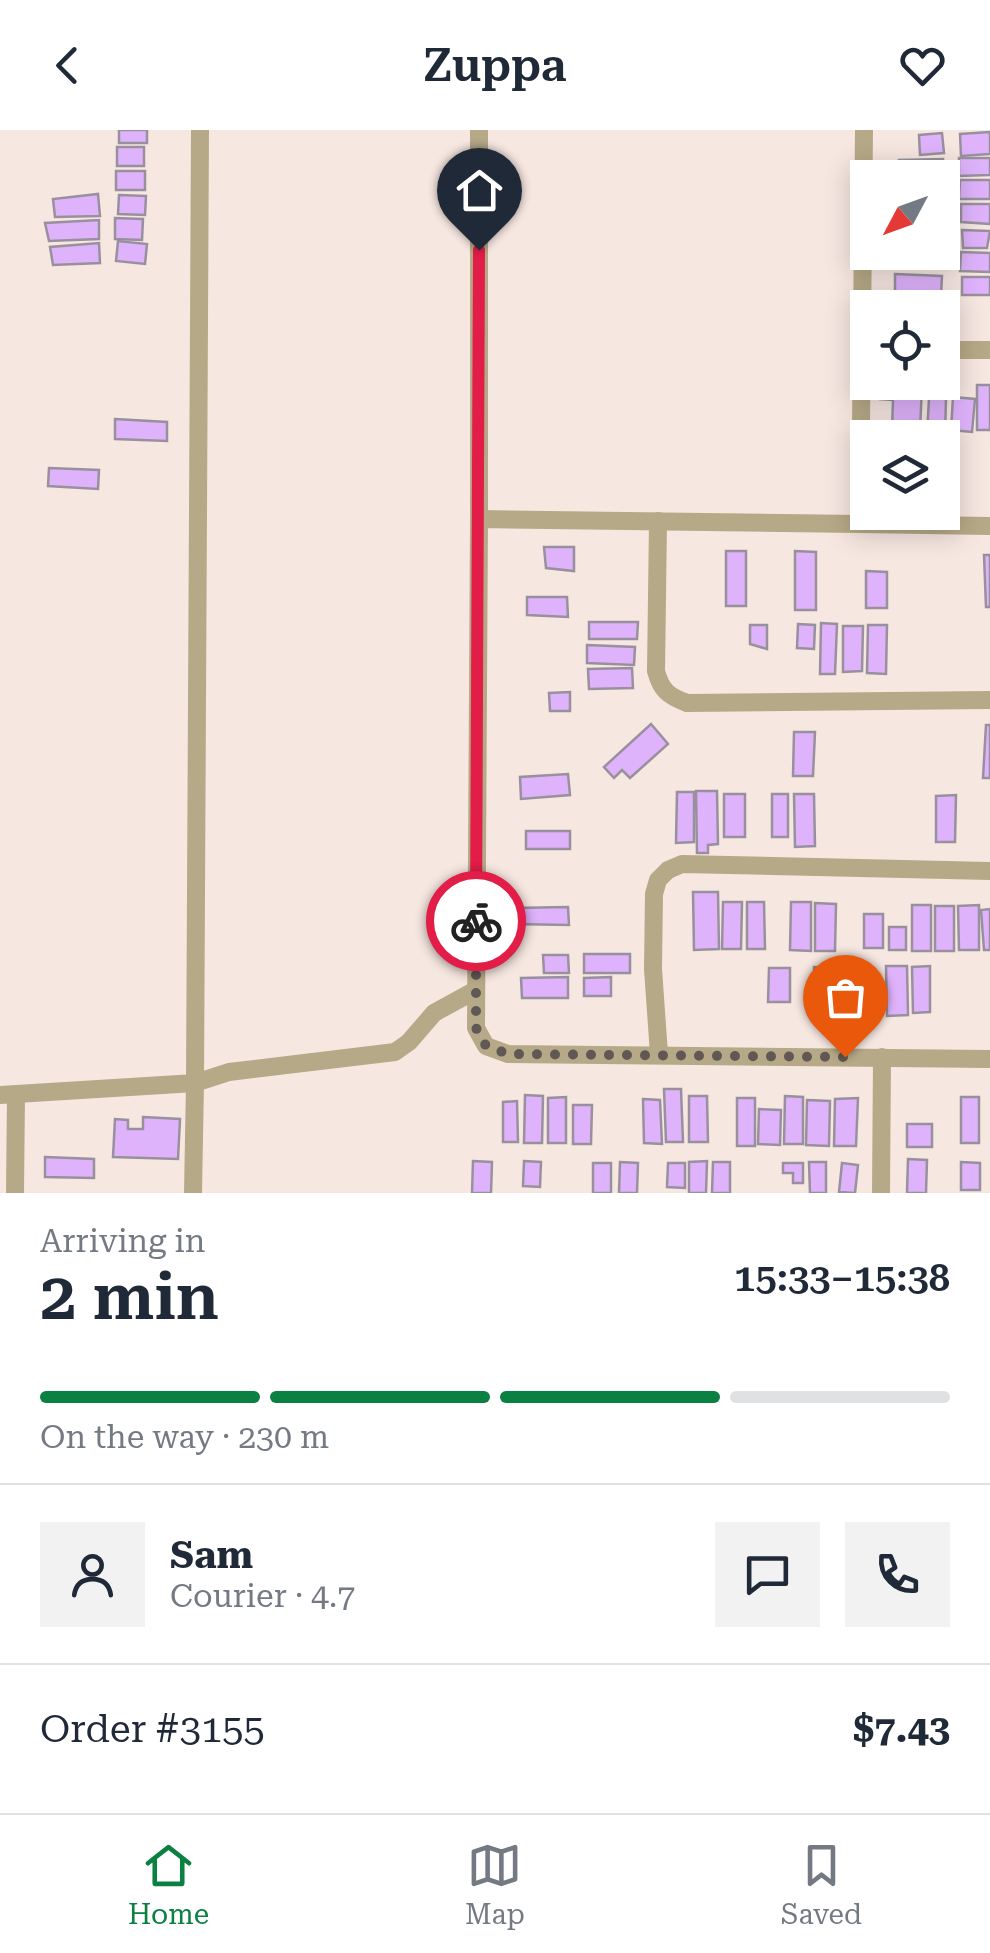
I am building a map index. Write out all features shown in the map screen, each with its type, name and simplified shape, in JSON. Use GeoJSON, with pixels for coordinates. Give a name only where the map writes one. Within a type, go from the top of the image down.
{"type":"FeatureCollection","features":[{"type":"Feature","properties":{"kind":"street"},"geometry":{"type":"LineString","coordinates":[[193,1193],[200,130]]}},
{"type":"Feature","properties":{"kind":"street"},"geometry":{"type":"LineString","coordinates":[[479,130],[476,1028],[486,1046],[508,1054],[990,1059]]}},
{"type":"Feature","properties":{"kind":"street"},"geometry":{"type":"LineString","coordinates":[[864,130],[865,290]]}},
{"type":"Feature","properties":{"kind":"street"},"geometry":{"type":"LineString","coordinates":[[960,350],[990,350]]}},
{"type":"Feature","properties":{"kind":"street"},"geometry":{"type":"LineString","coordinates":[[480,519],[850,524]]}},
{"type":"Feature","properties":{"kind":"street"},"geometry":{"type":"LineString","coordinates":[[658,521],[656,671],[661,688],[670,697],[686,703],[990,700]]}},
{"type":"Feature","properties":{"kind":"street"},"geometry":{"type":"LineString","coordinates":[[960,526],[990,526]]}},
{"type":"Feature","properties":{"kind":"street"},"geometry":{"type":"LineString","coordinates":[[659,1054],[653,969],[654,894],[658,880],[668,870],[682,864],[990,871]]}},
{"type":"Feature","properties":{"kind":"street"},"geometry":{"type":"LineString","coordinates":[[15,1193],[8,1094],[195,1083],[229,1072],[394,1052],[402,1049],[434,1013],[476,990]]}},
{"type":"Feature","properties":{"kind":"street"},"geometry":{"type":"LineString","coordinates":[[881,1193],[882,1058]]}},
{"type":"Feature","properties":{"kind":"building"},"geometry":{"type":"Polygon","coordinates":[[[119,130],[147,130],[147,143],[119,143],[119,130]]]}},
{"type":"Feature","properties":{"kind":"building"},"geometry":{"type":"Polygon","coordinates":[[[990,132],[990,154],[961,156],[960,134],[990,132]]]}},
{"type":"Feature","properties":{"kind":"building"},"geometry":{"type":"Polygon","coordinates":[[[942,133],[944,153],[920,155],[919,135],[942,133]]]}},
{"type":"Feature","properties":{"kind":"building"},"geometry":{"type":"Polygon","coordinates":[[[117,147],[144,147],[144,166],[117,166],[117,147]]]}},
{"type":"Feature","properties":{"kind":"building"},"geometry":{"type":"Polygon","coordinates":[[[990,158],[990,175],[960,176],[959,160],[990,158]]]}},
{"type":"Feature","properties":{"kind":"building"},"geometry":{"type":"Polygon","coordinates":[[[116,171],[145,171],[145,190],[116,190],[116,171]]]}},
{"type":"Feature","properties":{"kind":"building"},"geometry":{"type":"Polygon","coordinates":[[[960,180],[990,180],[990,199],[960,199],[960,180]]]}},
{"type":"Feature","properties":{"kind":"building"},"geometry":{"type":"Polygon","coordinates":[[[98,194],[100,216],[55,217],[53,199],[98,194]]]}},
{"type":"Feature","properties":{"kind":"building"},"geometry":{"type":"Polygon","coordinates":[[[119,195],[146,196],[145,215],[118,214],[119,195]]]}},
{"type":"Feature","properties":{"kind":"building"},"geometry":{"type":"Polygon","coordinates":[[[961,204],[990,204],[990,224],[961,222],[961,204]]]}},
{"type":"Feature","properties":{"kind":"building"},"geometry":{"type":"Polygon","coordinates":[[[115,218],[143,219],[142,240],[115,239],[115,218]]]}},
{"type":"Feature","properties":{"kind":"building"},"geometry":{"type":"Polygon","coordinates":[[[99,220],[99,239],[49,241],[45,223],[99,220]]]}},
{"type":"Feature","properties":{"kind":"building"},"geometry":{"type":"Polygon","coordinates":[[[962,230],[990,231],[987,248],[963,248],[962,230]]]}},
{"type":"Feature","properties":{"kind":"building"},"geometry":{"type":"Polygon","coordinates":[[[118,241],[147,244],[145,264],[116,261],[118,241]]]}},
{"type":"Feature","properties":{"kind":"building"},"geometry":{"type":"Polygon","coordinates":[[[99,243],[100,263],[53,265],[50,247],[99,243]]]}},
{"type":"Feature","properties":{"kind":"building"},"geometry":{"type":"Polygon","coordinates":[[[961,252],[990,253],[990,272],[960,271],[961,252]]]}},
{"type":"Feature","properties":{"kind":"building"},"geometry":{"type":"Polygon","coordinates":[[[895,274],[942,276],[941,290],[895,290],[895,274]]]}},
{"type":"Feature","properties":{"kind":"building"},"geometry":{"type":"Polygon","coordinates":[[[962,277],[990,277],[990,295],[962,295],[962,277]]]}},
{"type":"Feature","properties":{"kind":"building"},"geometry":{"type":"Polygon","coordinates":[[[977,385],[990,385],[990,430],[977,430],[977,385]]]}},
{"type":"Feature","properties":{"kind":"building"},"geometry":{"type":"Polygon","coordinates":[[[975,399],[972,432],[960,431],[960,420],[952,420],[953,400],[975,399]]]}},
{"type":"Feature","properties":{"kind":"building"},"geometry":{"type":"Polygon","coordinates":[[[893,400],[921,400],[920,420],[892,420],[893,400]]]}},
{"type":"Feature","properties":{"kind":"building"},"geometry":{"type":"Polygon","coordinates":[[[929,400],[946,400],[945,420],[928,420],[929,400]]]}},
{"type":"Feature","properties":{"kind":"building"},"geometry":{"type":"Polygon","coordinates":[[[115,419],[167,422],[167,441],[115,439],[115,419]]]}},
{"type":"Feature","properties":{"kind":"building"},"geometry":{"type":"Polygon","coordinates":[[[49,468],[99,470],[98,489],[48,486],[49,468]]]}},
{"type":"Feature","properties":{"kind":"building"},"geometry":{"type":"Polygon","coordinates":[[[544,547],[574,547],[574,571],[546,568],[544,547]]]}},
{"type":"Feature","properties":{"kind":"building"},"geometry":{"type":"Polygon","coordinates":[[[726,551],[746,551],[746,606],[726,606],[726,551]]]}},
{"type":"Feature","properties":{"kind":"building"},"geometry":{"type":"Polygon","coordinates":[[[795,551],[816,552],[816,610],[795,610],[795,551]]]}},
{"type":"Feature","properties":{"kind":"building"},"geometry":{"type":"Polygon","coordinates":[[[984,555],[990,555],[990,607],[986,607],[984,555]]]}},
{"type":"Feature","properties":{"kind":"building"},"geometry":{"type":"Polygon","coordinates":[[[866,571],[887,572],[887,608],[866,608],[866,571]]]}},
{"type":"Feature","properties":{"kind":"building"},"geometry":{"type":"Polygon","coordinates":[[[527,597],[567,597],[568,617],[527,615],[527,597]]]}},
{"type":"Feature","properties":{"kind":"building"},"geometry":{"type":"Polygon","coordinates":[[[589,622],[638,622],[637,639],[589,639],[589,622]]]}},
{"type":"Feature","properties":{"kind":"building"},"geometry":{"type":"Polygon","coordinates":[[[821,623],[837,624],[835,674],[820,674],[821,623]]]}},
{"type":"Feature","properties":{"kind":"building"},"geometry":{"type":"Polygon","coordinates":[[[798,624],[815,625],[814,649],[797,648],[798,624]]]}},
{"type":"Feature","properties":{"kind":"building"},"geometry":{"type":"Polygon","coordinates":[[[750,625],[767,625],[767,649],[750,644],[750,625]]]}},
{"type":"Feature","properties":{"kind":"building"},"geometry":{"type":"Polygon","coordinates":[[[868,625],[887,625],[886,674],[867,673],[868,625]]]}},
{"type":"Feature","properties":{"kind":"building"},"geometry":{"type":"Polygon","coordinates":[[[843,626],[863,626],[862,671],[843,672],[843,626]]]}},
{"type":"Feature","properties":{"kind":"building"},"geometry":{"type":"Polygon","coordinates":[[[587,645],[635,647],[634,665],[587,663],[587,645]]]}},
{"type":"Feature","properties":{"kind":"building"},"geometry":{"type":"Polygon","coordinates":[[[632,668],[633,688],[589,689],[588,669],[632,668]]]}},
{"type":"Feature","properties":{"kind":"building"},"geometry":{"type":"Polygon","coordinates":[[[570,692],[570,711],[550,711],[549,693],[570,692]]]}},
{"type":"Feature","properties":{"kind":"building"},"geometry":{"type":"Polygon","coordinates":[[[651,724],[668,744],[630,778],[622,770],[614,778],[604,767],[651,724]]]}},
{"type":"Feature","properties":{"kind":"building"},"geometry":{"type":"Polygon","coordinates":[[[986,725],[990,725],[990,778],[983,778],[986,725]]]}},
{"type":"Feature","properties":{"kind":"building"},"geometry":{"type":"Polygon","coordinates":[[[794,732],[815,732],[813,776],[793,776],[794,732]]]}},
{"type":"Feature","properties":{"kind":"building"},"geometry":{"type":"Polygon","coordinates":[[[568,774],[570,795],[521,799],[520,777],[568,774]]]}},
{"type":"Feature","properties":{"kind":"building"},"geometry":{"type":"Polygon","coordinates":[[[696,791],[717,791],[718,844],[708,845],[708,853],[697,853],[696,791]]]}},
{"type":"Feature","properties":{"kind":"building"},"geometry":{"type":"Polygon","coordinates":[[[677,792],[694,792],[694,842],[676,843],[677,792]]]}},
{"type":"Feature","properties":{"kind":"building"},"geometry":{"type":"Polygon","coordinates":[[[724,794],[745,794],[745,837],[724,837],[724,794]]]}},
{"type":"Feature","properties":{"kind":"building"},"geometry":{"type":"Polygon","coordinates":[[[772,794],[788,794],[788,837],[772,837],[772,794]]]}},
{"type":"Feature","properties":{"kind":"building"},"geometry":{"type":"Polygon","coordinates":[[[794,794],[814,794],[815,846],[795,847],[794,794]]]}},
{"type":"Feature","properties":{"kind":"building"},"geometry":{"type":"Polygon","coordinates":[[[956,795],[955,842],[936,842],[936,796],[956,795]]]}},
{"type":"Feature","properties":{"kind":"building"},"geometry":{"type":"Polygon","coordinates":[[[526,831],[570,831],[570,849],[526,849],[526,831]]]}},
{"type":"Feature","properties":{"kind":"building"},"geometry":{"type":"Polygon","coordinates":[[[693,892],[718,892],[719,949],[694,950],[693,892]]]}},
{"type":"Feature","properties":{"kind":"building"},"geometry":{"type":"Polygon","coordinates":[[[723,902],[742,902],[741,949],[722,949],[723,902]]]}},
{"type":"Feature","properties":{"kind":"building"},"geometry":{"type":"Polygon","coordinates":[[[747,902],[764,902],[765,949],[747,949],[747,902]]]}},
{"type":"Feature","properties":{"kind":"building"},"geometry":{"type":"Polygon","coordinates":[[[791,902],[811,902],[811,951],[790,950],[791,902]]]}},
{"type":"Feature","properties":{"kind":"building"},"geometry":{"type":"Polygon","coordinates":[[[815,903],[836,904],[835,951],[815,951],[815,903]]]}},
{"type":"Feature","properties":{"kind":"building"},"geometry":{"type":"Polygon","coordinates":[[[912,905],[931,905],[931,951],[912,951],[912,905]]]}},
{"type":"Feature","properties":{"kind":"building"},"geometry":{"type":"Polygon","coordinates":[[[979,905],[979,950],[959,950],[958,906],[979,905]]]}},
{"type":"Feature","properties":{"kind":"building"},"geometry":{"type":"Polygon","coordinates":[[[935,906],[954,906],[954,951],[935,951],[935,906]]]}},
{"type":"Feature","properties":{"kind":"building"},"geometry":{"type":"Polygon","coordinates":[[[568,907],[569,925],[512,924],[512,908],[568,907]]]}},
{"type":"Feature","properties":{"kind":"building"},"geometry":{"type":"Polygon","coordinates":[[[990,909],[990,950],[984,950],[981,910],[990,909]]]}},
{"type":"Feature","properties":{"kind":"building"},"geometry":{"type":"Polygon","coordinates":[[[864,914],[883,914],[883,948],[864,948],[864,914]]]}},
{"type":"Feature","properties":{"kind":"building"},"geometry":{"type":"Polygon","coordinates":[[[889,927],[906,927],[906,950],[889,950],[889,927]]]}},
{"type":"Feature","properties":{"kind":"building"},"geometry":{"type":"Polygon","coordinates":[[[584,954],[630,954],[630,973],[584,973],[584,954]]]}},
{"type":"Feature","properties":{"kind":"building"},"geometry":{"type":"Polygon","coordinates":[[[543,955],[568,955],[569,973],[544,973],[543,955]]]}},
{"type":"Feature","properties":{"kind":"building"},"geometry":{"type":"Polygon","coordinates":[[[886,966],[907,966],[908,1015],[887,1016],[886,966]]]}},
{"type":"Feature","properties":{"kind":"building"},"geometry":{"type":"Polygon","coordinates":[[[930,966],[930,1012],[913,1013],[912,967],[930,966]]]}},
{"type":"Feature","properties":{"kind":"building"},"geometry":{"type":"Polygon","coordinates":[[[814,967],[837,968],[837,1018],[815,1016],[814,967]]]}},
{"type":"Feature","properties":{"kind":"building"},"geometry":{"type":"Polygon","coordinates":[[[769,968],[790,968],[790,1002],[768,1002],[769,968]]]}},
{"type":"Feature","properties":{"kind":"building"},"geometry":{"type":"Polygon","coordinates":[[[842,968],[860,969],[861,1010],[842,1010],[842,968]]]}},
{"type":"Feature","properties":{"kind":"building"},"geometry":{"type":"Polygon","coordinates":[[[568,977],[568,998],[522,998],[521,978],[568,977]]]}},
{"type":"Feature","properties":{"kind":"building"},"geometry":{"type":"Polygon","coordinates":[[[611,977],[611,996],[584,996],[584,978],[611,977]]]}},
{"type":"Feature","properties":{"kind":"building"},"geometry":{"type":"Polygon","coordinates":[[[664,1089],[681,1089],[683,1142],[666,1142],[664,1089]]]}},
{"type":"Feature","properties":{"kind":"building"},"geometry":{"type":"Polygon","coordinates":[[[525,1095],[543,1096],[542,1143],[524,1143],[525,1095]]]}},
{"type":"Feature","properties":{"kind":"building"},"geometry":{"type":"Polygon","coordinates":[[[689,1096],[707,1096],[708,1142],[689,1142],[689,1096]]]}},
{"type":"Feature","properties":{"kind":"building"},"geometry":{"type":"Polygon","coordinates":[[[785,1096],[803,1097],[803,1144],[784,1144],[785,1096]]]}},
{"type":"Feature","properties":{"kind":"building"},"geometry":{"type":"Polygon","coordinates":[[[566,1097],[566,1143],[548,1143],[548,1098],[566,1097]]]}},
{"type":"Feature","properties":{"kind":"building"},"geometry":{"type":"Polygon","coordinates":[[[961,1097],[979,1097],[979,1143],[961,1143],[961,1097]]]}},
{"type":"Feature","properties":{"kind":"building"},"geometry":{"type":"Polygon","coordinates":[[[737,1098],[755,1098],[755,1146],[737,1146],[737,1098]]]}},
{"type":"Feature","properties":{"kind":"building"},"geometry":{"type":"Polygon","coordinates":[[[858,1098],[856,1146],[834,1146],[835,1099],[858,1098]]]}},
{"type":"Feature","properties":{"kind":"building"},"geometry":{"type":"Polygon","coordinates":[[[643,1099],[660,1100],[662,1144],[644,1143],[643,1099]]]}},
{"type":"Feature","properties":{"kind":"building"},"geometry":{"type":"Polygon","coordinates":[[[807,1100],[830,1101],[829,1146],[806,1145],[807,1100]]]}},
{"type":"Feature","properties":{"kind":"building"},"geometry":{"type":"Polygon","coordinates":[[[517,1101],[518,1142],[503,1142],[503,1102],[517,1101]]]}},
{"type":"Feature","properties":{"kind":"building"},"geometry":{"type":"Polygon","coordinates":[[[573,1105],[592,1105],[591,1144],[573,1144],[573,1105]]]}},
{"type":"Feature","properties":{"kind":"building"},"geometry":{"type":"Polygon","coordinates":[[[759,1109],[781,1110],[780,1145],[758,1144],[759,1109]]]}},
{"type":"Feature","properties":{"kind":"building"},"geometry":{"type":"Polygon","coordinates":[[[143,1117],[180,1119],[178,1159],[113,1157],[115,1119],[128,1120],[128,1129],[143,1129],[143,1117]]]}},
{"type":"Feature","properties":{"kind":"building"},"geometry":{"type":"Polygon","coordinates":[[[907,1124],[932,1124],[932,1147],[907,1147],[907,1124]]]}},
{"type":"Feature","properties":{"kind":"building"},"geometry":{"type":"Polygon","coordinates":[[[45,1157],[94,1159],[94,1178],[45,1177],[45,1157]]]}},
{"type":"Feature","properties":{"kind":"building"},"geometry":{"type":"Polygon","coordinates":[[[908,1159],[927,1160],[926,1193],[907,1193],[908,1159]]]}},
{"type":"Feature","properties":{"kind":"building"},"geometry":{"type":"Polygon","coordinates":[[[473,1161],[492,1162],[491,1193],[472,1193],[473,1161]]]}},
{"type":"Feature","properties":{"kind":"building"},"geometry":{"type":"Polygon","coordinates":[[[524,1161],[541,1162],[540,1187],[523,1186],[524,1161]]]}},
{"type":"Feature","properties":{"kind":"building"},"geometry":{"type":"Polygon","coordinates":[[[707,1161],[706,1193],[689,1193],[689,1162],[707,1161]]]}},
{"type":"Feature","properties":{"kind":"building"},"geometry":{"type":"Polygon","coordinates":[[[620,1162],[638,1163],[637,1193],[619,1193],[620,1162]]]}},
{"type":"Feature","properties":{"kind":"building"},"geometry":{"type":"Polygon","coordinates":[[[713,1162],[730,1162],[730,1193],[712,1193],[713,1162]]]}},
{"type":"Feature","properties":{"kind":"building"},"geometry":{"type":"Polygon","coordinates":[[[809,1162],[826,1162],[826,1193],[810,1193],[809,1162]]]}},
{"type":"Feature","properties":{"kind":"building"},"geometry":{"type":"Polygon","coordinates":[[[961,1162],[980,1163],[980,1190],[961,1190],[961,1162]]]}},
{"type":"Feature","properties":{"kind":"building"},"geometry":{"type":"Polygon","coordinates":[[[593,1163],[611,1163],[611,1193],[593,1193],[593,1163]]]}},
{"type":"Feature","properties":{"kind":"building"},"geometry":{"type":"Polygon","coordinates":[[[668,1163],[685,1163],[685,1188],[667,1187],[668,1163]]]}},
{"type":"Feature","properties":{"kind":"building"},"geometry":{"type":"Polygon","coordinates":[[[783,1163],[803,1163],[803,1183],[793,1183],[793,1173],[783,1173],[783,1163]]]}},
{"type":"Feature","properties":{"kind":"building"},"geometry":{"type":"Polygon","coordinates":[[[842,1163],[858,1165],[855,1193],[839,1192],[842,1163]]]}},
{"type":"Feature","properties":{"kind":"way so far"},"geometry":{"type":"LineString","coordinates":[[476,921],[476,1028],[486,1046],[508,1054],[845,1057]]}},
{"type":"Feature","properties":{"kind":"route"},"geometry":{"type":"LineString","coordinates":[[476,921],[479,250]]}}]}
